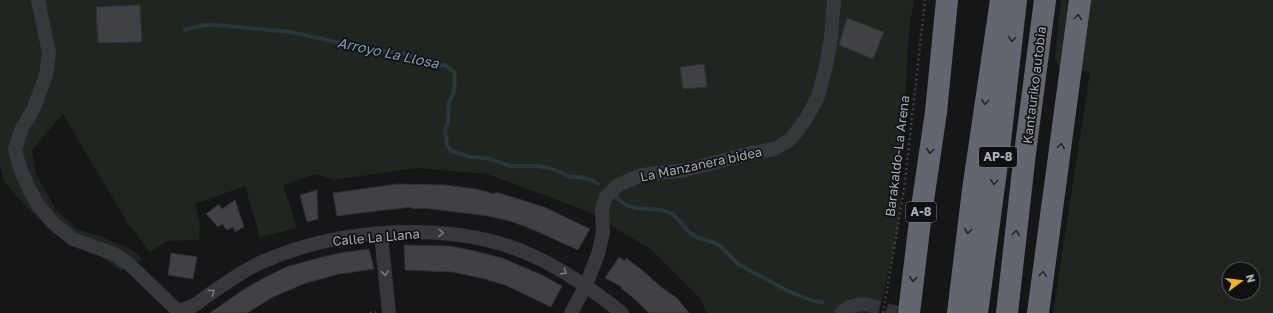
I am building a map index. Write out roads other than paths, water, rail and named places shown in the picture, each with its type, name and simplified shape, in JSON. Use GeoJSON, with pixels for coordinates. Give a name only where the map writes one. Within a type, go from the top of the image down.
{"type":"FeatureCollection","features":[{"type":"Feature","properties":{"kind":"highway"},"geometry":{"type":"LineString","coordinates":[[936,112],[947,0]]}},
{"type":"Feature","properties":{"kind":"highway","name":"A-8"},"geometry":{"type":"LineString","coordinates":[[909,313],[920,221],[936,112],[960,0]]}},
{"type":"Feature","properties":{"kind":"highway"},"geometry":{"type":"LineString","coordinates":[[991,64],[996,0]]}},
{"type":"Feature","properties":{"kind":"highway"},"geometry":{"type":"LineString","coordinates":[[958,313],[973,190],[1001,0]]}},
{"type":"Feature","properties":{"kind":"highway","name":"AP-8"},"geometry":{"type":"LineString","coordinates":[[977,313],[1000,141],[1016,0]]}},
{"type":"Feature","properties":{"kind":"highway","name":"Kantauriko autobia"},"geometry":{"type":"LineString","coordinates":[[1007,313],[1025,153],[1045,0]]}},
{"type":"Feature","properties":{"kind":"highway"},"geometry":{"type":"LineString","coordinates":[[1038,313],[1080,0]]}},
{"type":"Feature","properties":{"kind":"street"},"geometry":{"type":"LineString","coordinates":[[38,0],[49,53],[46,75],[34,108],[22,128],[15,149],[19,165],[38,205],[54,223],[73,239],[114,254],[129,264],[178,313]]}},
{"type":"Feature","properties":{"kind":"street","name":"La Manzanera bidea"},"geometry":{"type":"LineString","coordinates":[[571,313],[586,285],[598,254],[603,233],[602,210],[606,197],[618,184],[642,175],[686,170],[751,153],[774,149],[790,140],[806,119],[818,96],[826,66],[831,37],[834,0]]}},
{"type":"Feature","properties":{"kind":"street","name":"Calle La Llana"},"geometry":{"type":"LineString","coordinates":[[178,313],[194,305],[237,275],[261,262],[283,253],[323,242],[381,234],[426,232],[451,234],[491,241],[529,254],[586,285],[622,313]]}},
{"type":"Feature","properties":{"kind":"street"},"geometry":{"type":"LineString","coordinates":[[381,234],[389,313]]}},
{"type":"Feature","properties":{"kind":"street"},"geometry":{"type":"LineString","coordinates":[[841,313],[855,304],[866,304]]}},
{"type":"Feature","properties":{"kind":"waterway","name":"Arroyo La Llosa"},"geometry":{"type":"LineString","coordinates":[[185,30],[204,25],[215,25],[291,32],[363,48],[406,54],[436,65],[445,65],[455,73],[454,92],[449,102],[448,121],[445,130],[447,145],[451,151],[470,157],[487,158],[510,166],[537,166],[550,168],[571,177],[580,177],[598,184]]}},
{"type":"Feature","properties":{"kind":"waterway","name":"Arroyo La Llosa"},"geometry":{"type":"LineString","coordinates":[[617,198],[626,205],[636,208],[661,210],[673,214],[689,232],[698,238],[714,242],[738,264],[790,292],[813,301],[822,302]]}},
{"type":"Feature","properties":{"kind":"tunnel"},"geometry":{"type":"LineString","coordinates":[[866,304],[897,313]]}}]}
